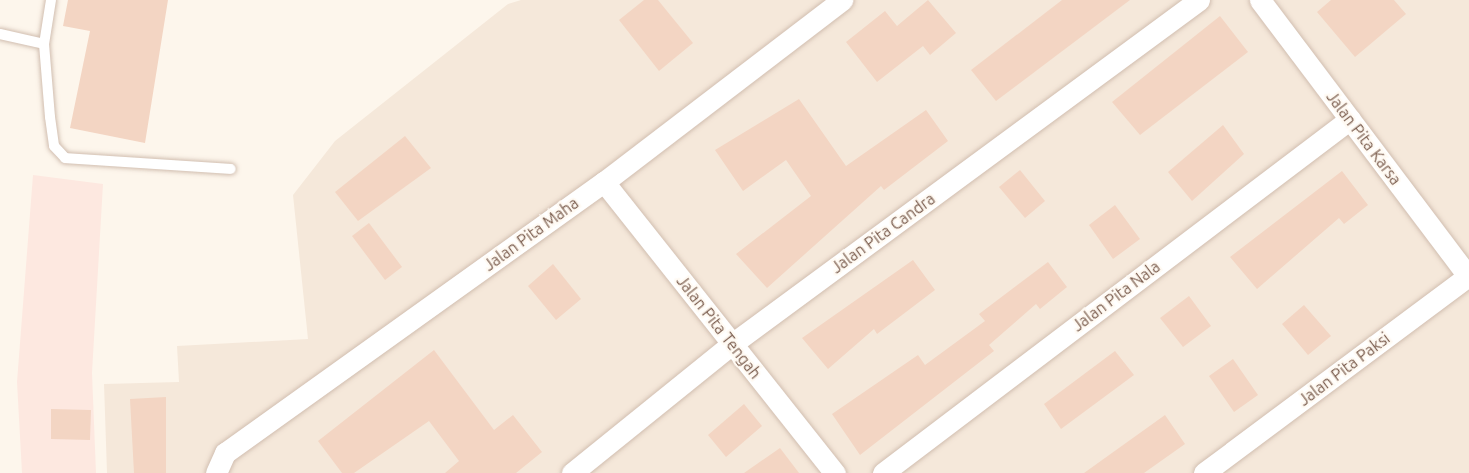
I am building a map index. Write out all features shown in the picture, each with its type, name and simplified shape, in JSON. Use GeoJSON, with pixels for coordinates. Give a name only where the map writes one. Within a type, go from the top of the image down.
{"type":"FeatureCollection","features":[{"type":"Feature","properties":{"kind":"street","name":"Jalan Pita Maha"},"geometry":{"type":"LineString","coordinates":[[217,469],[225,453],[604,182],[842,0]]}},
{"type":"Feature","properties":{"kind":"street","name":"Jalan Pita Candra"},"geometry":{"type":"LineString","coordinates":[[572,473],[732,344],[1199,0]]}},
{"type":"Feature","properties":{"kind":"street","name":"Jalan Pita Karsa"},"geometry":{"type":"LineString","coordinates":[[1260,0],[1469,282]]}},
{"type":"Feature","properties":{"kind":"street","name":"Jalan Pita Nala"},"geometry":{"type":"LineString","coordinates":[[883,473],[1350,119]]}},
{"type":"Feature","properties":{"kind":"street","name":"Jalan Pita Tengah"},"geometry":{"type":"LineString","coordinates":[[604,182],[835,473]]}},
{"type":"Feature","properties":{"kind":"street","name":"Jalan Pita Paksi"},"geometry":{"type":"LineString","coordinates":[[1204,473],[1469,282]]}},
{"type":"Feature","properties":{"kind":"lane"},"geometry":{"type":"LineString","coordinates":[[51,0],[44,44],[54,146],[65,158],[231,169]]}},
{"type":"Feature","properties":{"kind":"lane"},"geometry":{"type":"LineString","coordinates":[[0,34],[44,44]]}},
{"type":"Feature","properties":{"kind":"shaded area"},"geometry":{"type":"Polygon","coordinates":[[[521,0],[1469,0],[1469,473],[107,473],[104,384],[179,382],[177,346],[308,339],[293,195],[335,141],[508,4],[521,0]]]}},
{"type":"Feature","properties":{"kind":"shaded area"},"geometry":{"type":"Polygon","coordinates":[[[33,175],[103,184],[92,373],[96,473],[22,473],[17,382],[33,175]]]}},
{"type":"Feature","properties":{"kind":"building"},"geometry":{"type":"Polygon","coordinates":[[[68,0],[168,0],[145,143],[70,128],[90,31],[63,26],[68,0]]]}},
{"type":"Feature","properties":{"kind":"building"},"geometry":{"type":"Polygon","coordinates":[[[644,0],[658,0],[693,43],[659,71],[619,20],[644,0]]]}},
{"type":"Feature","properties":{"kind":"building"},"geometry":{"type":"Polygon","coordinates":[[[928,0],[956,33],[930,55],[923,46],[877,82],[846,42],[885,11],[897,26],[928,0]]]}},
{"type":"Feature","properties":{"kind":"building"},"geometry":{"type":"Polygon","coordinates":[[[1062,0],[1130,0],[996,101],[971,70],[1062,0]]]}},
{"type":"Feature","properties":{"kind":"building"},"geometry":{"type":"Polygon","coordinates":[[[1331,0],[1394,0],[1406,14],[1355,57],[1317,12],[1331,0]]]}},
{"type":"Feature","properties":{"kind":"building"},"geometry":{"type":"Polygon","coordinates":[[[1220,16],[1248,52],[1140,135],[1112,102],[1220,16]]]}},
{"type":"Feature","properties":{"kind":"building"},"geometry":{"type":"Polygon","coordinates":[[[799,99],[846,166],[926,110],[948,141],[884,190],[881,186],[767,288],[736,254],[811,196],[786,160],[743,191],[715,150],[799,99]]]}},
{"type":"Feature","properties":{"kind":"building"},"geometry":{"type":"Polygon","coordinates":[[[1223,125],[1244,154],[1192,201],[1168,172],[1223,125]]]}},
{"type":"Feature","properties":{"kind":"building"},"geometry":{"type":"Polygon","coordinates":[[[405,136],[431,168],[358,221],[335,192],[405,136]]]}},
{"type":"Feature","properties":{"kind":"building"},"geometry":{"type":"Polygon","coordinates":[[[1020,170],[1045,201],[1025,218],[999,187],[1020,170]]]}},
{"type":"Feature","properties":{"kind":"building"},"geometry":{"type":"Polygon","coordinates":[[[1342,171],[1368,205],[1344,224],[1339,218],[1257,289],[1230,257],[1342,171]]]}},
{"type":"Feature","properties":{"kind":"building"},"geometry":{"type":"Polygon","coordinates":[[[1115,205],[1140,239],[1113,259],[1089,225],[1115,205]]]}},
{"type":"Feature","properties":{"kind":"building"},"geometry":{"type":"Polygon","coordinates":[[[369,223],[402,267],[385,280],[352,236],[369,223]]]}},
{"type":"Feature","properties":{"kind":"building"},"geometry":{"type":"Polygon","coordinates":[[[913,260],[935,290],[877,334],[874,329],[828,369],[802,338],[913,260]]]}},
{"type":"Feature","properties":{"kind":"building"},"geometry":{"type":"Polygon","coordinates":[[[1048,262],[1067,287],[1040,309],[1036,304],[989,345],[994,351],[860,455],[832,414],[918,355],[925,365],[985,321],[979,314],[1048,262]]]}},
{"type":"Feature","properties":{"kind":"building"},"geometry":{"type":"Polygon","coordinates":[[[553,264],[581,299],[556,320],[528,286],[553,264]]]}},
{"type":"Feature","properties":{"kind":"building"},"geometry":{"type":"Polygon","coordinates":[[[1189,296],[1211,326],[1183,347],[1160,318],[1189,296]]]}},
{"type":"Feature","properties":{"kind":"building"},"geometry":{"type":"Polygon","coordinates":[[[1304,305],[1331,336],[1308,355],[1282,324],[1304,305]]]}},
{"type":"Feature","properties":{"kind":"building"},"geometry":{"type":"Polygon","coordinates":[[[434,350],[494,430],[513,415],[542,452],[516,473],[445,473],[459,461],[429,421],[354,473],[342,473],[318,441],[434,350]]]}},
{"type":"Feature","properties":{"kind":"building"},"geometry":{"type":"Polygon","coordinates":[[[1115,351],[1134,375],[1061,429],[1044,404],[1115,351]]]}},
{"type":"Feature","properties":{"kind":"building"},"geometry":{"type":"Polygon","coordinates":[[[1233,359],[1258,395],[1234,412],[1209,376],[1233,359]]]}},
{"type":"Feature","properties":{"kind":"building"},"geometry":{"type":"Polygon","coordinates":[[[166,397],[166,473],[134,473],[130,399],[166,397]]]}},
{"type":"Feature","properties":{"kind":"building"},"geometry":{"type":"Polygon","coordinates":[[[744,404],[762,426],[726,457],[708,435],[744,404]]]}},
{"type":"Feature","properties":{"kind":"building"},"geometry":{"type":"Polygon","coordinates":[[[51,409],[91,410],[90,440],[51,439],[51,409]]]}},
{"type":"Feature","properties":{"kind":"building"},"geometry":{"type":"Polygon","coordinates":[[[1165,415],[1185,444],[1144,473],[1084,473],[1165,415]]]}},
{"type":"Feature","properties":{"kind":"building"},"geometry":{"type":"Polygon","coordinates":[[[780,448],[799,473],[744,473],[780,448]]]}}]}
